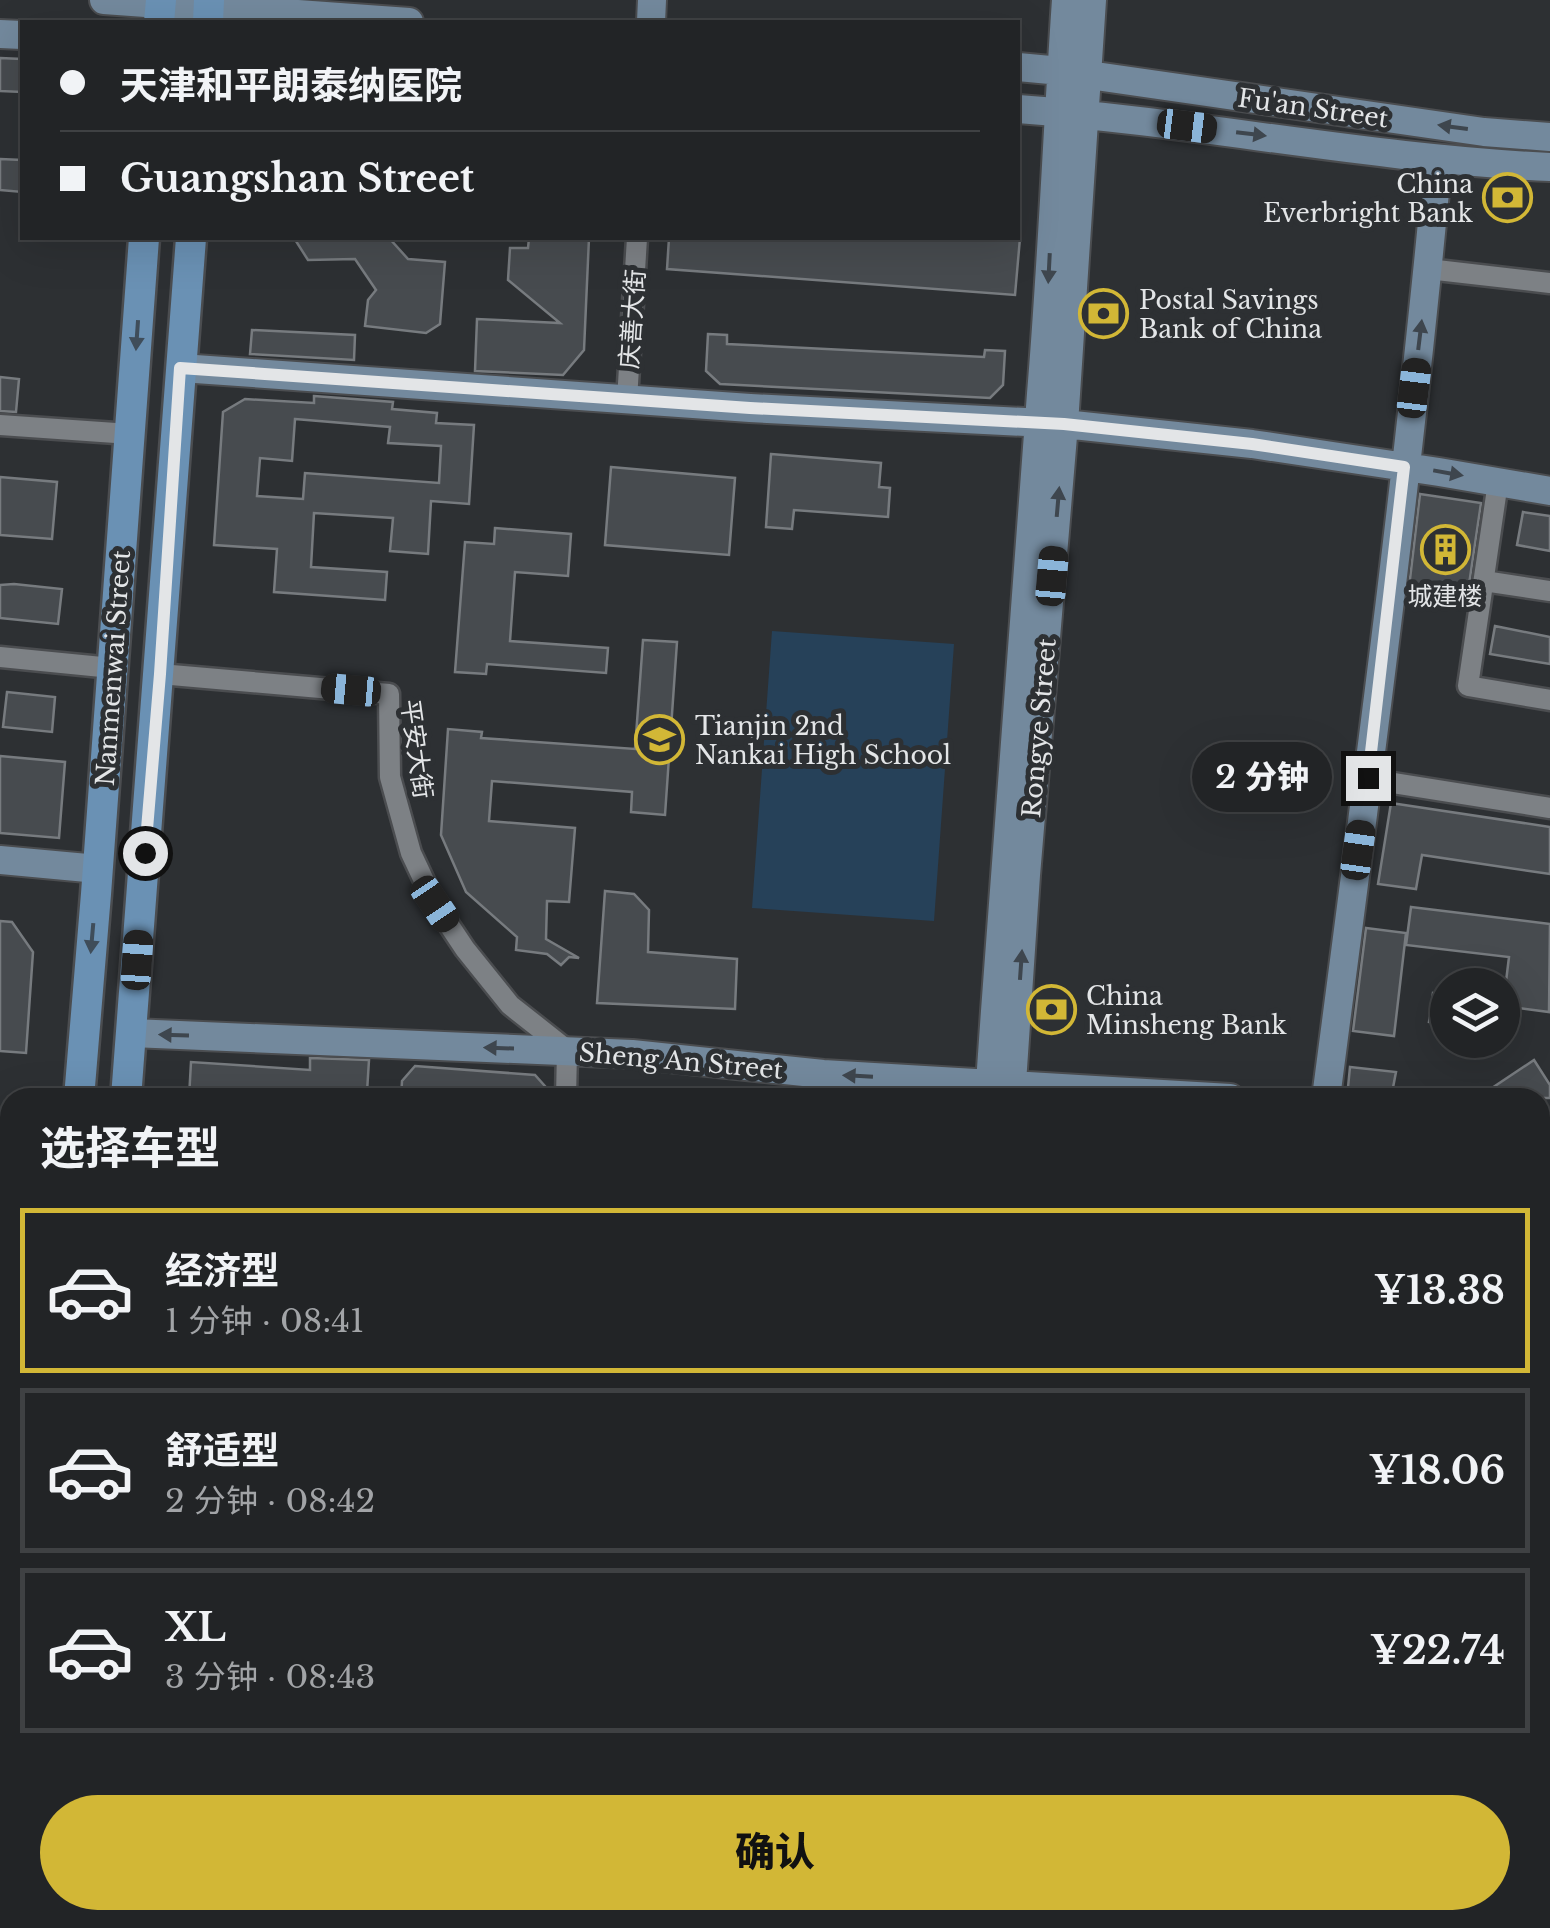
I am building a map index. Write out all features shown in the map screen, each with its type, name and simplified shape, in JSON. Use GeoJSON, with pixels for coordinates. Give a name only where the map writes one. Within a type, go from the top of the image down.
{"type":"FeatureCollection","features":[{"type":"Feature","properties":{"kind":"main road","name":"Nanmenwai Street"},"geometry":{"type":"LineString","coordinates":[[80,1088],[144,240]]}},
{"type":"Feature","properties":{"kind":"main road","name":"Nanmenwai Street"},"geometry":{"type":"LineString","coordinates":[[127,1088],[191,240]]}},
{"type":"Feature","properties":{"kind":"street"},"geometry":{"type":"LineString","coordinates":[[104,0],[207,14],[246,10],[382,20]]}},
{"type":"Feature","properties":{"kind":"street"},"geometry":{"type":"LineString","coordinates":[[1079,3],[1110,57],[1153,85]]}},
{"type":"Feature","properties":{"kind":"street","name":"Rongye Street"},"geometry":{"type":"LineString","coordinates":[[1001,1088],[998,982],[1003,878],[1051,423],[1067,171],[1078,94],[1079,3]]}},
{"type":"Feature","properties":{"kind":"street","name":"Fu'an Street"},"geometry":{"type":"LineString","coordinates":[[1020,68],[1154,123],[1438,160],[1550,167]]}},
{"type":"Feature","properties":{"kind":"street","name":"Fu'an Street"},"geometry":{"type":"LineString","coordinates":[[1020,108],[1078,94],[1153,85],[1484,132],[1550,137]]}},
{"type":"Feature","properties":{"kind":"street"},"geometry":{"type":"LineString","coordinates":[[1067,171],[1098,138],[1116,130],[1154,123]]}},
{"type":"Feature","properties":{"kind":"street"},"geometry":{"type":"LineString","coordinates":[[1327,1088],[1368,778],[1438,160]]}},
{"type":"Feature","properties":{"kind":"street","name":"庆善大街"},"geometry":{"type":"LineString","coordinates":[[627,400],[637,240]]}},
{"type":"Feature","properties":{"kind":"street"},"geometry":{"type":"LineString","coordinates":[[1428,268],[1550,284]]}},
{"type":"Feature","properties":{"kind":"street"},"geometry":{"type":"LineString","coordinates":[[180,368],[627,400],[1051,423],[1233,442],[1550,491]]}},
{"type":"Feature","properties":{"kind":"street"},"geometry":{"type":"LineString","coordinates":[[0,424],[130,434]]}},
{"type":"Feature","properties":{"kind":"street"},"geometry":{"type":"LineString","coordinates":[[1498,482],[1468,686],[1550,700]]}},
{"type":"Feature","properties":{"kind":"street"},"geometry":{"type":"LineString","coordinates":[[1484,581],[1550,591]]}},
{"type":"Feature","properties":{"kind":"street"},"geometry":{"type":"LineString","coordinates":[[0,657],[112,668]]}},
{"type":"Feature","properties":{"kind":"street","name":"平安大街"},"geometry":{"type":"LineString","coordinates":[[160,674],[389,694],[390,777],[411,852],[435,904],[510,1004],[567,1050]]}},
{"type":"Feature","properties":{"kind":"street"},"geometry":{"type":"LineString","coordinates":[[1368,778],[1550,808]]}},
{"type":"Feature","properties":{"kind":"street"},"geometry":{"type":"LineString","coordinates":[[0,860],[98,869]]}},
{"type":"Feature","properties":{"kind":"street","name":"Sheng An Street"},"geometry":{"type":"LineString","coordinates":[[132,1033],[632,1054],[970,1088]]}},
{"type":"Feature","properties":{"kind":"street"},"geometry":{"type":"LineString","coordinates":[[566,1088],[567,1050]]}},
{"type":"Feature","properties":{"kind":"shaded area"},"geometry":{"type":"Polygon","coordinates":[[[772,631],[954,644],[934,921],[752,908],[772,631]]]}},
{"type":"Feature","properties":{"kind":"building"},"geometry":{"type":"Polygon","coordinates":[[[0,58],[20,59],[20,92],[0,91],[0,58]]]}},
{"type":"Feature","properties":{"kind":"building"},"geometry":{"type":"Polygon","coordinates":[[[0,159],[20,160],[20,192],[0,190],[0,159]]]}},
{"type":"Feature","properties":{"kind":"building"},"geometry":{"type":"Polygon","coordinates":[[[295,240],[391,240],[408,259],[445,262],[440,324],[426,333],[365,326],[368,300],[376,290],[355,259],[308,260],[295,240]]]}},
{"type":"Feature","properties":{"kind":"building"},"geometry":{"type":"Polygon","coordinates":[[[529,240],[589,240],[584,350],[563,375],[475,371],[477,319],[560,323],[508,280],[510,248],[528,248],[529,240]]]}},
{"type":"Feature","properties":{"kind":"building"},"geometry":{"type":"Polygon","coordinates":[[[669,240],[1020,240],[1015,295],[667,269],[669,240]]]}},
{"type":"Feature","properties":{"kind":"building"},"geometry":{"type":"Polygon","coordinates":[[[252,330],[355,335],[354,360],[250,354],[252,330]]]}},
{"type":"Feature","properties":{"kind":"building"},"geometry":{"type":"Polygon","coordinates":[[[708,334],[727,335],[727,344],[984,357],[985,350],[1005,351],[1003,385],[990,398],[720,384],[706,371],[708,334]]]}},
{"type":"Feature","properties":{"kind":"building"},"geometry":{"type":"Polygon","coordinates":[[[0,377],[19,379],[16,412],[0,411],[0,377]]]}},
{"type":"Feature","properties":{"kind":"building"},"geometry":{"type":"Polygon","coordinates":[[[314,396],[393,402],[392,409],[437,413],[436,423],[474,425],[469,504],[431,501],[428,554],[390,551],[393,518],[314,513],[311,567],[387,572],[385,600],[274,592],[277,549],[214,545],[223,412],[245,399],[314,403],[314,396]],[[295,419],[292,461],[260,458],[257,496],[303,499],[305,473],[439,483],[441,446],[388,443],[390,427],[295,419]]]}},
{"type":"Feature","properties":{"kind":"building"},"geometry":{"type":"Polygon","coordinates":[[[771,454],[881,463],[879,487],[890,488],[888,517],[794,510],[792,529],[766,527],[771,454]]]}},
{"type":"Feature","properties":{"kind":"building"},"geometry":{"type":"Polygon","coordinates":[[[611,467],[735,478],[729,555],[605,545],[611,467]]]}},
{"type":"Feature","properties":{"kind":"building"},"geometry":{"type":"Polygon","coordinates":[[[0,477],[57,482],[52,539],[0,535],[0,477]]]}},
{"type":"Feature","properties":{"kind":"building","name":"城建楼"},"geometry":{"type":"Polygon","coordinates":[[[1420,494],[1481,503],[1466,605],[1408,596],[1420,494]]]}},
{"type":"Feature","properties":{"kind":"building"},"geometry":{"type":"Polygon","coordinates":[[[1523,512],[1550,516],[1550,551],[1517,545],[1523,512]]]}},
{"type":"Feature","properties":{"kind":"building"},"geometry":{"type":"Polygon","coordinates":[[[495,528],[571,534],[568,576],[515,572],[510,641],[608,648],[606,673],[487,664],[486,674],[455,672],[465,542],[494,544],[495,528]]]}},
{"type":"Feature","properties":{"kind":"building"},"geometry":{"type":"Polygon","coordinates":[[[0,585],[62,589],[58,624],[0,618],[0,585]]]}},
{"type":"Feature","properties":{"kind":"building"},"geometry":{"type":"Polygon","coordinates":[[[1495,626],[1550,637],[1550,664],[1490,654],[1495,626]]]}},
{"type":"Feature","properties":{"kind":"building"},"geometry":{"type":"Polygon","coordinates":[[[643,640],[677,642],[665,815],[631,812],[632,792],[492,781],[489,821],[575,828],[569,902],[547,901],[546,939],[579,958],[569,957],[561,965],[547,954],[516,950],[517,937],[466,892],[441,835],[448,729],[482,732],[481,738],[635,749],[643,640]]]}},
{"type":"Feature","properties":{"kind":"building"},"geometry":{"type":"Polygon","coordinates":[[[7,692],[55,697],[52,732],[3,727],[7,692]]]}},
{"type":"Feature","properties":{"kind":"building"},"geometry":{"type":"Polygon","coordinates":[[[0,756],[65,762],[59,838],[0,833],[0,756]]]}},
{"type":"Feature","properties":{"kind":"building"},"geometry":{"type":"Polygon","coordinates":[[[1391,803],[1550,827],[1550,874],[1422,855],[1416,889],[1378,884],[1391,803]]]}},
{"type":"Feature","properties":{"kind":"building"},"geometry":{"type":"Polygon","coordinates":[[[605,891],[634,894],[649,910],[648,952],[737,959],[735,1009],[597,1003],[605,891]]]}},
{"type":"Feature","properties":{"kind":"building"},"geometry":{"type":"Polygon","coordinates":[[[1411,907],[1550,924],[1549,1012],[1520,1008],[1520,968],[1508,968],[1509,957],[1406,945],[1411,907]]]}},
{"type":"Feature","properties":{"kind":"building"},"geometry":{"type":"Polygon","coordinates":[[[0,921],[12,922],[33,952],[26,1053],[0,1051],[0,921]]]}},
{"type":"Feature","properties":{"kind":"building"},"geometry":{"type":"Polygon","coordinates":[[[1366,928],[1406,933],[1394,1036],[1353,1031],[1366,928]]]}},
{"type":"Feature","properties":{"kind":"building"},"geometry":{"type":"Polygon","coordinates":[[[310,1058],[369,1060],[367,1088],[190,1088],[191,1062],[310,1070],[310,1058]]]}},
{"type":"Feature","properties":{"kind":"building"},"geometry":{"type":"Polygon","coordinates":[[[1534,1060],[1550,1085],[1550,1088],[1492,1088],[1534,1060]]]}},
{"type":"Feature","properties":{"kind":"building"},"geometry":{"type":"Polygon","coordinates":[[[415,1066],[535,1075],[547,1088],[402,1088],[402,1081],[415,1066]]]}},
{"type":"Feature","properties":{"kind":"building"},"geometry":{"type":"Polygon","coordinates":[[[1350,1067],[1396,1072],[1393,1088],[1348,1088],[1350,1067]]]}},
{"type":"Feature","properties":{"kind":"place","name":"China Everbright Bank"},"geometry":{"type":"Point","coordinates":[1508,198]}},
{"type":"Feature","properties":{"kind":"place","name":"Postal Savings Bank of China"},"geometry":{"type":"Point","coordinates":[1104,314]}},
{"type":"Feature","properties":{"kind":"place","name":"城建楼"},"geometry":{"type":"Point","coordinates":[1445,550]}},
{"type":"Feature","properties":{"kind":"place","name":"Tianjin 2nd Nankai High School"},"geometry":{"type":"Point","coordinates":[660,740]}},
{"type":"Feature","properties":{"kind":"place","name":"China Minsheng Bank"},"geometry":{"type":"Point","coordinates":[1051,1010]}},
{"type":"Feature","properties":{"kind":"route"},"geometry":{"type":"LineString","coordinates":[[145,853],[180,368],[750,408],[1064,424],[1176,434],[1404,467],[1368,778]]}}]}
